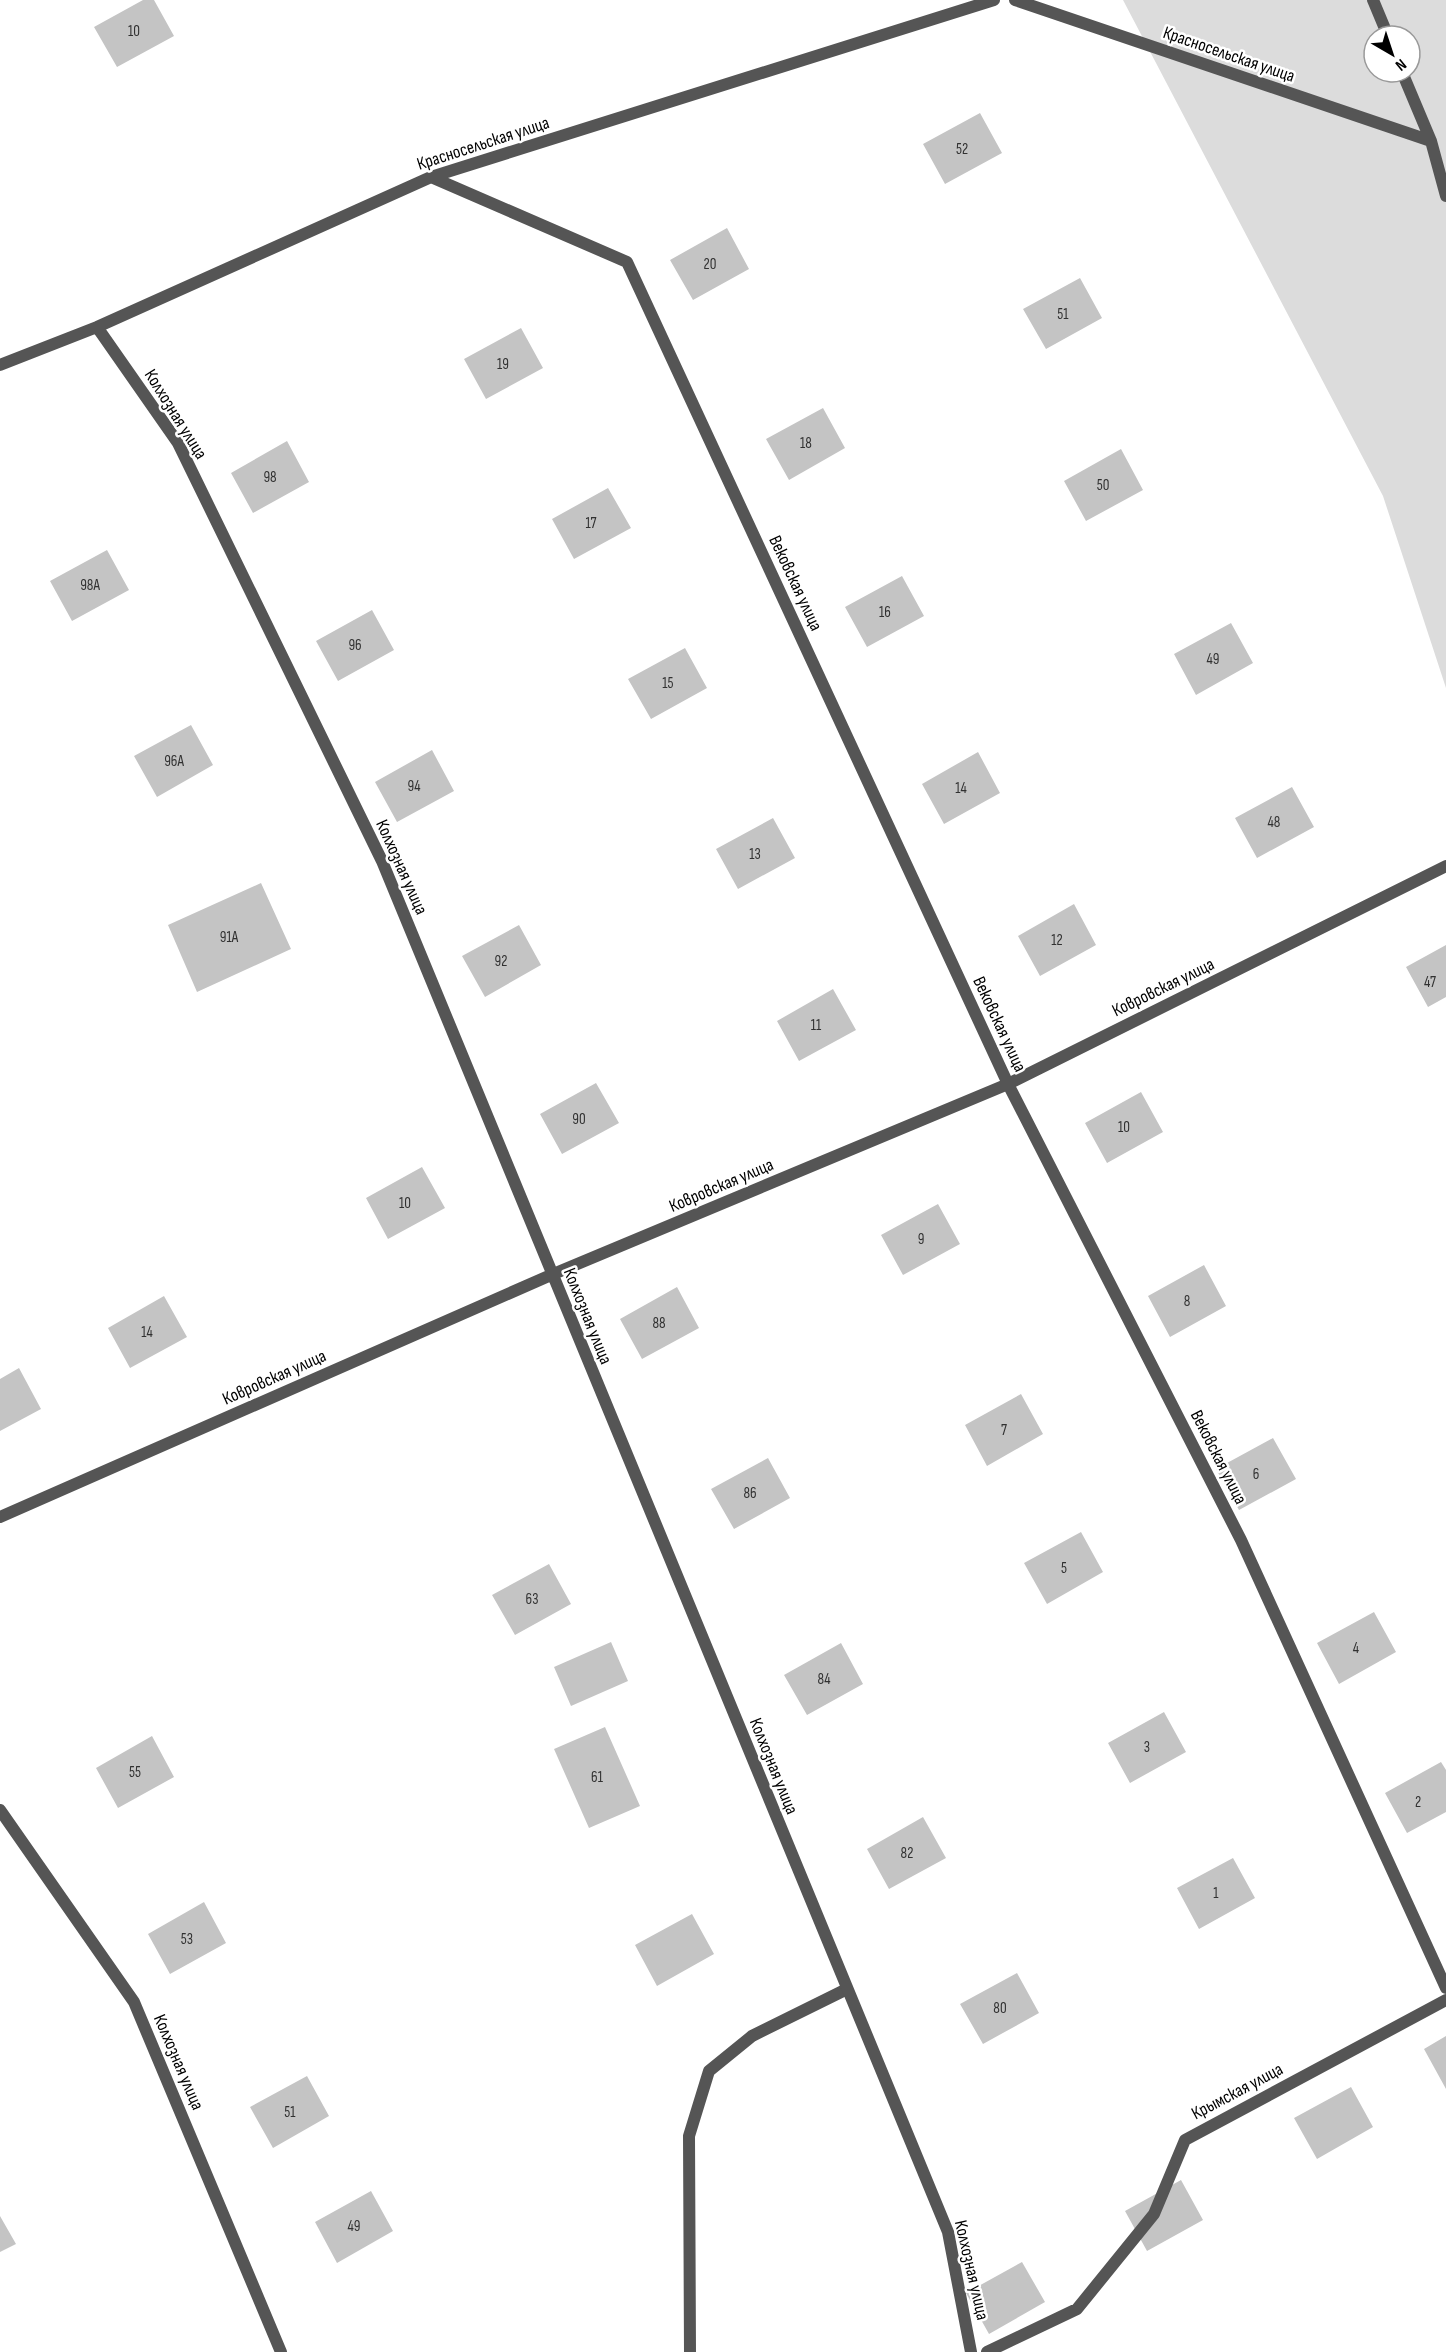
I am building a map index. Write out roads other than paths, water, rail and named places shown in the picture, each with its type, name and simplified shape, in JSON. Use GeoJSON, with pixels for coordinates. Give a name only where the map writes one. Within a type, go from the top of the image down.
{"type":"FeatureCollection","features":[{"type":"Feature","properties":{"kind":"street","name":"Красносельская улица"},"geometry":{"type":"LineString","coordinates":[[0,365],[97,327],[431,177],[994,0]]}},
{"type":"Feature","properties":{"kind":"street","name":"Красносельская улица"},"geometry":{"type":"LineString","coordinates":[[1015,0],[1431,141]]}},
{"type":"Feature","properties":{"kind":"street"},"geometry":{"type":"LineString","coordinates":[[1373,0],[1383,24]]}},
{"type":"Feature","properties":{"kind":"street"},"geometry":{"type":"LineString","coordinates":[[1407,84],[1431,141],[1446,196]]}},
{"type":"Feature","properties":{"kind":"street","name":"Вековская улица"},"geometry":{"type":"LineString","coordinates":[[431,177],[627,262],[1008,1084],[1241,1540],[1446,1988]]}},
{"type":"Feature","properties":{"kind":"street","name":"Колхозная улица"},"geometry":{"type":"LineString","coordinates":[[97,327],[178,443],[382,861],[948,2232],[971,2352]]}},
{"type":"Feature","properties":{"kind":"street","name":"Ковровская улица"},"geometry":{"type":"LineString","coordinates":[[0,1517],[551,1275],[1008,1084],[1446,866]]}},
{"type":"Feature","properties":{"kind":"street","name":"Колхозная улица"},"geometry":{"type":"LineString","coordinates":[[0,1810],[134,2002],[281,2352]]}},
{"type":"Feature","properties":{"kind":"street"},"geometry":{"type":"LineString","coordinates":[[690,2352],[689,2136],[709,2071],[752,2036],[847,1989]]}},
{"type":"Feature","properties":{"kind":"street","name":"Крымская улица"},"geometry":{"type":"LineString","coordinates":[[987,2352],[1077,2309],[1154,2214],[1185,2140],[1446,2000]]}}]}
